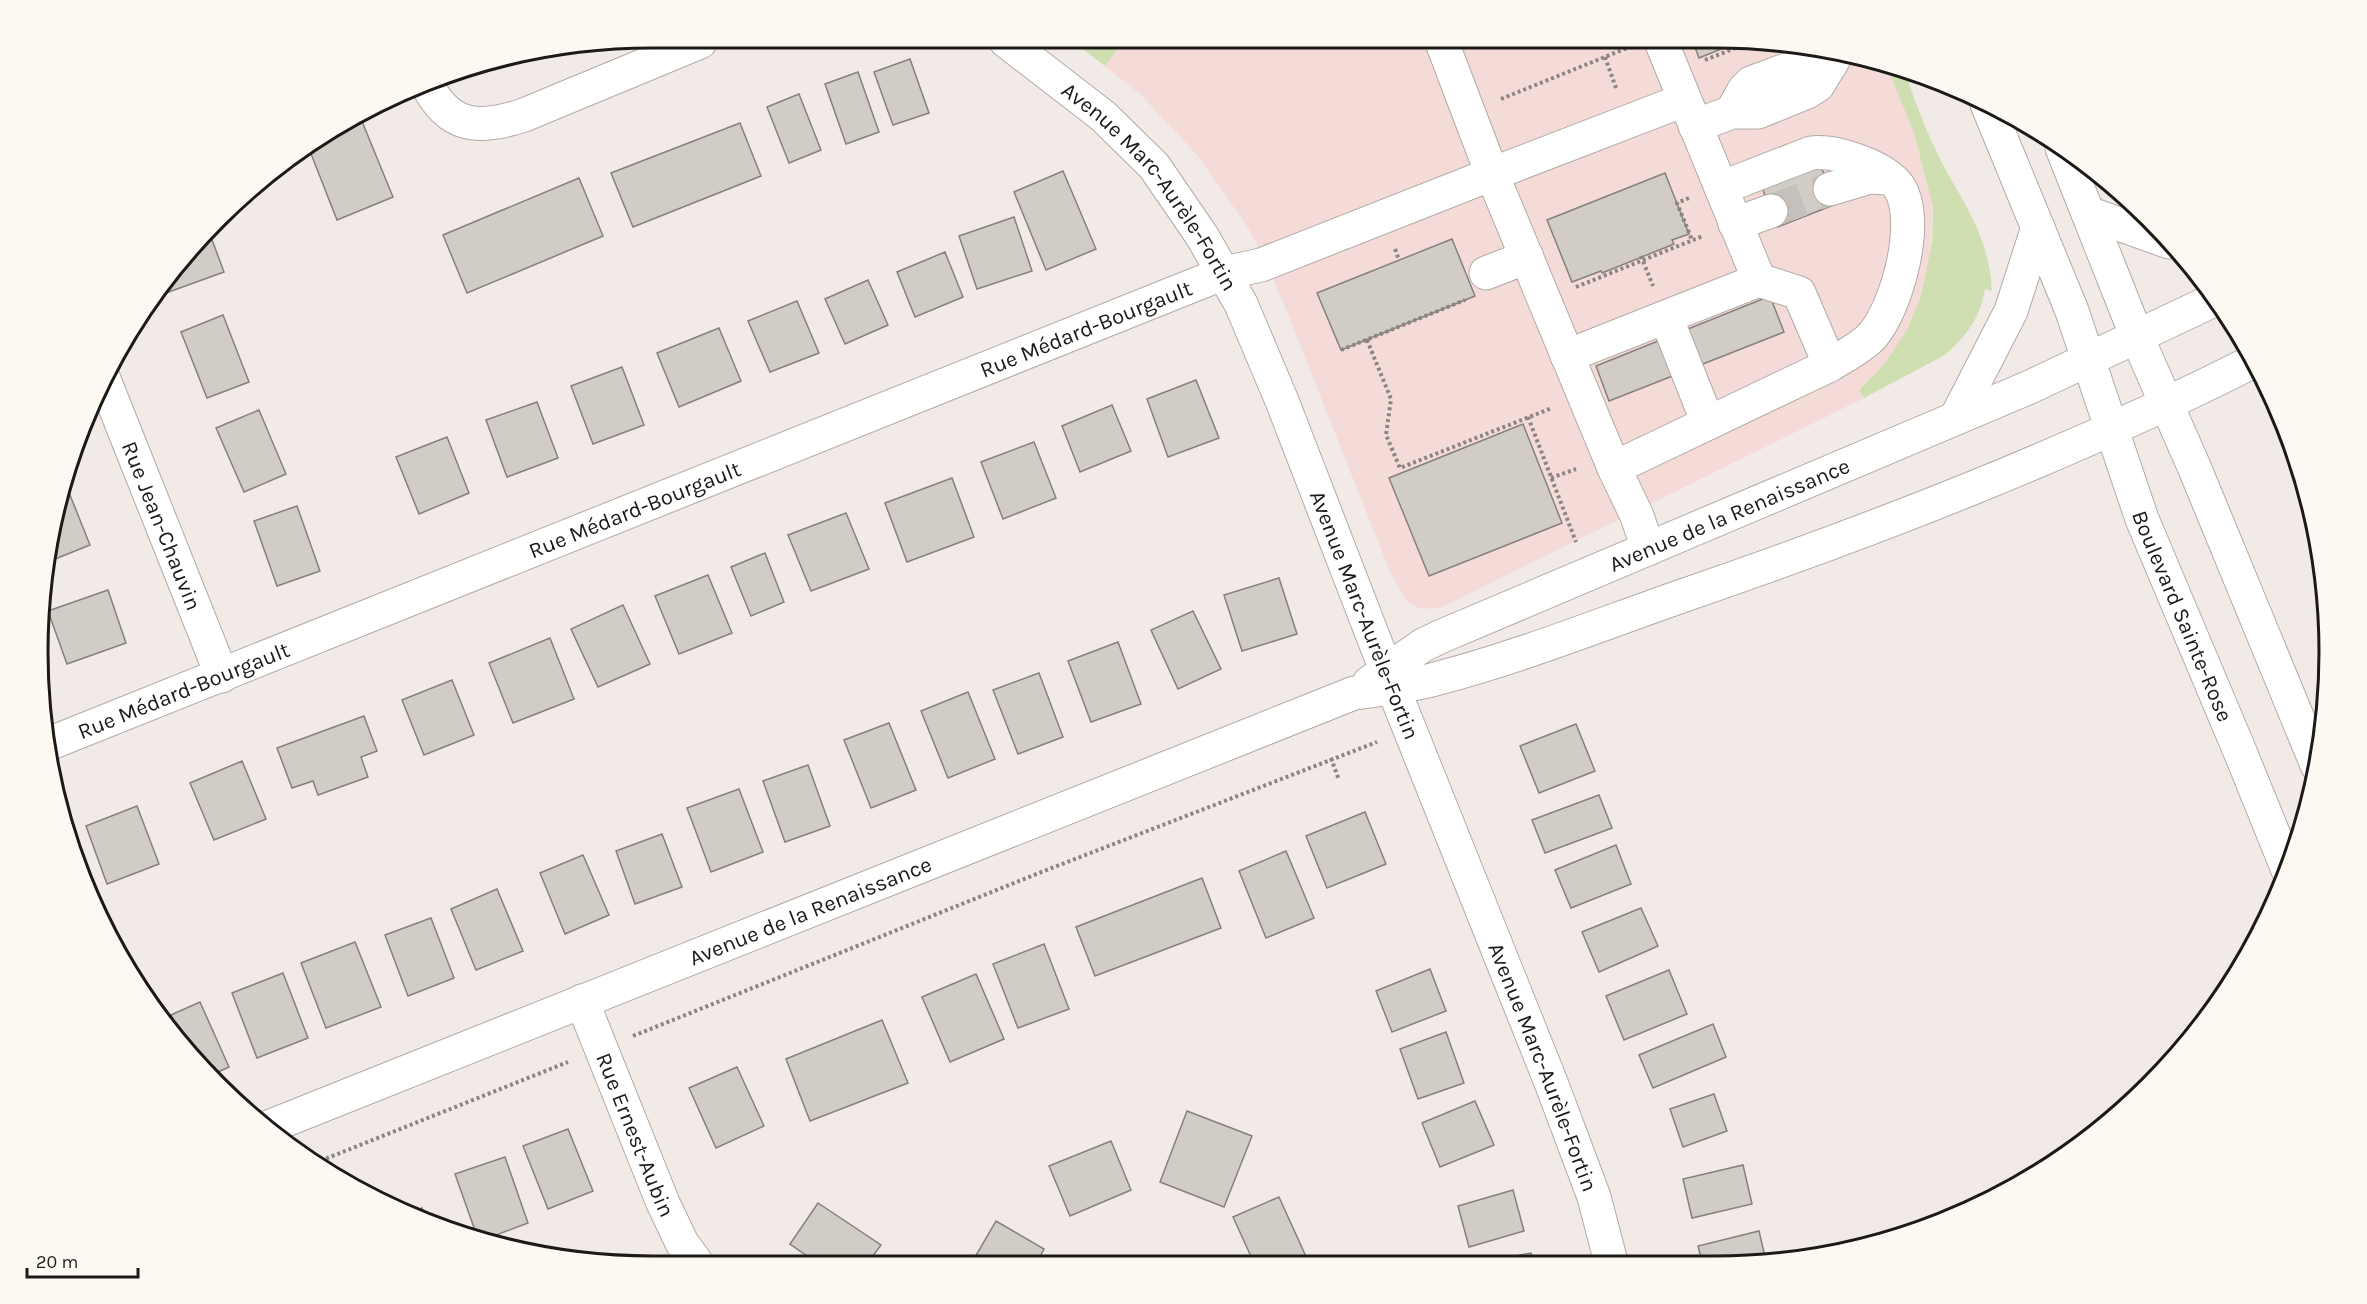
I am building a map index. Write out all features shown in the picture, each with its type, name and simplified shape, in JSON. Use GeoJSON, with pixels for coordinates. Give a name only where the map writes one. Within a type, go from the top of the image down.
{"type":"FeatureCollection","features":[{"type":"Feature","properties":{"kind":"main road"},"geometry":{"type":"LineString","coordinates":[[430,90],[437,103],[448,114],[474,124],[496,124],[685,48]]}},
{"type":"Feature","properties":{"kind":"main road","name":"Avenue Marc-Aurèle-Fortin"},"geometry":{"type":"LineString","coordinates":[[1015,48],[1088,103],[1139,150],[1170,186],[1241,304],[1282,401],[1560,1106],[1594,1197],[1609,1256]]}},
{"type":"Feature","properties":{"kind":"main road"},"geometry":{"type":"LineString","coordinates":[[1444,48],[1492,174],[1614,468],[1637,516],[1648,549]]}},
{"type":"Feature","properties":{"kind":"main road"},"geometry":{"type":"LineString","coordinates":[[1648,48],[1690,113],[1707,192],[1722,229],[1759,280],[1799,293],[1830,364]]}},
{"type":"Feature","properties":{"kind":"main road","name":"Rue Médard-Bourgault"},"geometry":{"type":"LineString","coordinates":[[55,742],[1224,273],[1261,265],[1492,174],[1690,113],[1758,112],[1807,92],[1818,85],[1832,60]]}},
{"type":"Feature","properties":{"kind":"main road"},"geometry":{"type":"LineString","coordinates":[[1992,115],[2077,325],[2112,348],[2166,404],[2311,750]]}},
{"type":"Feature","properties":{"kind":"main road"},"geometry":{"type":"LineString","coordinates":[[1614,468],[1830,364],[1858,348],[1872,336],[1892,301],[1906,247],[1907,221],[1904,199],[1899,188],[1889,178],[1847,158],[1824,152],[1811,153],[1707,192]]}},
{"type":"Feature","properties":{"kind":"main road"},"geometry":{"type":"LineString","coordinates":[[2068,162],[2088,213],[2112,348]]}},
{"type":"Feature","properties":{"kind":"main road"},"geometry":{"type":"LineString","coordinates":[[1830,189],[1870,177],[1889,178]]}},
{"type":"Feature","properties":{"kind":"main road"},"geometry":{"type":"LineString","coordinates":[[1722,229],[1772,211]]}},
{"type":"Feature","properties":{"kind":"main road"},"geometry":{"type":"LineString","coordinates":[[2088,213],[2152,236]]}},
{"type":"Feature","properties":{"kind":"main road"},"geometry":{"type":"LineString","coordinates":[[1956,418],[2012,311],[2038,227]]}},
{"type":"Feature","properties":{"kind":"main road"},"geometry":{"type":"LineString","coordinates":[[1481,285],[1527,257]]}},
{"type":"Feature","properties":{"kind":"main road"},"geometry":{"type":"LineString","coordinates":[[1567,356],[1759,280]]}},
{"type":"Feature","properties":{"kind":"main road"},"geometry":{"type":"LineString","coordinates":[[2112,348],[2208,303]]}},
{"type":"Feature","properties":{"kind":"main road"},"geometry":{"type":"LineString","coordinates":[[1666,317],[1708,423]]}},
{"type":"Feature","properties":{"kind":"main road","name":"Avenue de la Renaissance"},"geometry":{"type":"LineString","coordinates":[[276,1124],[1390,678],[1423,645],[1956,418],[2112,348]]}},
{"type":"Feature","properties":{"kind":"main road","name":"Boulevard Sainte-Rose"},"geometry":{"type":"LineString","coordinates":[[2112,348],[2122,424],[2138,509],[2283,857]]}},
{"type":"Feature","properties":{"kind":"main road"},"geometry":{"type":"LineString","coordinates":[[2122,424],[2246,365]]}},
{"type":"Feature","properties":{"kind":"main road","name":"Rue Jean-Chauvin"},"geometry":{"type":"LineString","coordinates":[[108,390],[222,676]]}},
{"type":"Feature","properties":{"kind":"main road","name":"Avenue de la Renaissance"},"geometry":{"type":"LineString","coordinates":[[1390,678],[1436,679],[1491,663],[1817,549],[2122,424]]}},
{"type":"Feature","properties":{"kind":"main road","name":"Rue Ernest-Aubin"},"geometry":{"type":"LineString","coordinates":[[582,1001],[663,1203],[682,1243],[691,1256]]}},
{"type":"Feature","properties":{"kind":"path"},"geometry":{"type":"LineString","coordinates":[[1496,101],[1632,48]]}},
{"type":"Feature","properties":{"kind":"path"},"geometry":{"type":"LineString","coordinates":[[1702,61],[1735,49]]}},
{"type":"Feature","properties":{"kind":"path"},"geometry":{"type":"LineString","coordinates":[[1692,240],[1677,203],[1707,192]]}},
{"type":"Feature","properties":{"kind":"path"},"geometry":{"type":"LineString","coordinates":[[1567,291],[1642,258],[1722,229]]}},
{"type":"Feature","properties":{"kind":"path"},"geometry":{"type":"LineString","coordinates":[[1341,350],[1367,340],[1481,285]]}},
{"type":"Feature","properties":{"kind":"path"},"geometry":{"type":"LineString","coordinates":[[1367,340],[1391,399],[1386,435],[1400,468],[1558,406]]}},
{"type":"Feature","properties":{"kind":"path"},"geometry":{"type":"LineString","coordinates":[[1527,417],[1577,545]]}},
{"type":"Feature","properties":{"kind":"path"},"geometry":{"type":"LineString","coordinates":[[1533,449],[1539,447]]}},
{"type":"Feature","properties":{"kind":"path"},"geometry":{"type":"LineString","coordinates":[[642,1033],[1373,743]]}},
{"type":"Feature","properties":{"kind":"path"},"geometry":{"type":"LineString","coordinates":[[1331,758],[1339,780]]}},
{"type":"Feature","properties":{"kind":"path"},"geometry":{"type":"LineString","coordinates":[[324,1159],[560,1066]]}},
{"type":"Feature","properties":{"kind":"shaded area"},"geometry":{"type":"Polygon","coordinates":[[[1119,48],[1715,48],[1794,53],[1871,69],[1890,74],[1914,133],[1933,207],[1930,253],[1921,296],[1907,330],[1883,366],[1859,389],[1864,398],[1443,607],[1422,609],[1408,603],[1390,572],[1287,312],[1266,262],[1247,226],[1197,155],[1141,95],[1105,66],[1119,48]]]}},
{"type":"Feature","properties":{"kind":"green space"},"geometry":{"type":"Polygon","coordinates":[[[1081,48],[1119,48],[1105,66],[1081,48]]]}},
{"type":"Feature","properties":{"kind":"green space"},"geometry":{"type":"Polygon","coordinates":[[[1890,74],[1908,80],[1933,145],[1980,235],[1990,270],[1992,291],[1985,289],[1980,309],[1971,327],[1943,356],[1864,398],[1859,390],[1883,366],[1907,330],[1921,296],[1932,242],[1933,207],[1914,133],[1890,74]]]}},
{"type":"Feature","properties":{"kind":"building"},"geometry":{"type":"Polygon","coordinates":[[[1695,48],[1723,48],[1699,58],[1695,48]]]}},
{"type":"Feature","properties":{"kind":"building"},"geometry":{"type":"Polygon","coordinates":[[[910,59],[929,113],[893,125],[874,72],[910,59]]]}},
{"type":"Feature","properties":{"kind":"building"},"geometry":{"type":"Polygon","coordinates":[[[858,72],[879,132],[846,144],[825,84],[858,72]]]}},
{"type":"Feature","properties":{"kind":"building"},"geometry":{"type":"Polygon","coordinates":[[[799,94],[821,150],[789,163],[767,107],[799,94]]]}},
{"type":"Feature","properties":{"kind":"building"},"geometry":{"type":"Polygon","coordinates":[[[362,122],[393,197],[337,220],[311,154],[362,122]]]}},
{"type":"Feature","properties":{"kind":"building"},"geometry":{"type":"Polygon","coordinates":[[[740,123],[761,176],[633,227],[611,173],[740,123]]]}},
{"type":"Feature","properties":{"kind":"building"},"geometry":{"type":"Polygon","coordinates":[[[1820,164],[1836,204],[1778,227],[1762,188],[1820,164]]]}},
{"type":"Feature","properties":{"kind":"building"},"geometry":{"type":"Polygon","coordinates":[[[1063,171],[1096,249],[1046,270],[1014,192],[1063,171]]]}},
{"type":"Feature","properties":{"kind":"building"},"geometry":{"type":"Polygon","coordinates":[[[1665,173],[1689,234],[1672,240],[1674,244],[1602,273],[1601,271],[1572,282],[1547,220],[1665,173]]]}},
{"type":"Feature","properties":{"kind":"building"},"geometry":{"type":"Polygon","coordinates":[[[579,178],[603,236],[467,293],[443,235],[579,178]]]}},
{"type":"Feature","properties":{"kind":"building"},"geometry":{"type":"Polygon","coordinates":[[[1014,217],[1032,271],[977,289],[959,236],[1014,217]]]}},
{"type":"Feature","properties":{"kind":"building"},"geometry":{"type":"Polygon","coordinates":[[[212,239],[224,272],[167,293],[212,239]]]}},
{"type":"Feature","properties":{"kind":"building"},"geometry":{"type":"Polygon","coordinates":[[[1452,239],[1475,296],[1341,350],[1317,293],[1452,239]]]}},
{"type":"Feature","properties":{"kind":"building"},"geometry":{"type":"Polygon","coordinates":[[[945,252],[963,297],[915,317],[897,272],[945,252]]]}},
{"type":"Feature","properties":{"kind":"building"},"geometry":{"type":"Polygon","coordinates":[[[868,280],[888,325],[845,344],[825,299],[868,280]]]}},
{"type":"Feature","properties":{"kind":"building"},"geometry":{"type":"Polygon","coordinates":[[[1770,296],[1784,332],[1609,401],[1596,366],[1770,296]]]}},
{"type":"Feature","properties":{"kind":"building"},"geometry":{"type":"Polygon","coordinates":[[[797,301],[819,353],[770,372],[748,321],[797,301]]]}},
{"type":"Feature","properties":{"kind":"building"},"geometry":{"type":"Polygon","coordinates":[[[223,315],[249,382],[207,398],[181,332],[223,315]]]}},
{"type":"Feature","properties":{"kind":"building"},"geometry":{"type":"Polygon","coordinates":[[[719,328],[741,381],[679,407],[657,353],[719,328]]]}},
{"type":"Feature","properties":{"kind":"building"},"geometry":{"type":"Polygon","coordinates":[[[622,367],[644,425],[593,444],[571,386],[622,367]]]}},
{"type":"Feature","properties":{"kind":"building"},"geometry":{"type":"Polygon","coordinates":[[[1196,380],[1219,438],[1168,457],[1147,399],[1196,380]]]}},
{"type":"Feature","properties":{"kind":"building"},"geometry":{"type":"Polygon","coordinates":[[[537,402],[558,458],[507,477],[486,420],[537,402]]]}},
{"type":"Feature","properties":{"kind":"building"},"geometry":{"type":"Polygon","coordinates":[[[1112,405],[1131,451],[1080,472],[1062,426],[1112,405]]]}},
{"type":"Feature","properties":{"kind":"building"},"geometry":{"type":"Polygon","coordinates":[[[259,410],[286,474],[244,492],[216,428],[259,410]]]}},
{"type":"Feature","properties":{"kind":"building"},"geometry":{"type":"Polygon","coordinates":[[[1523,424],[1562,523],[1429,576],[1389,478],[1523,424]]]}},
{"type":"Feature","properties":{"kind":"building"},"geometry":{"type":"Polygon","coordinates":[[[447,437],[469,493],[419,514],[396,457],[447,437]]]}},
{"type":"Feature","properties":{"kind":"building"},"geometry":{"type":"Polygon","coordinates":[[[1034,442],[1056,498],[1003,519],[981,462],[1034,442]]]}},
{"type":"Feature","properties":{"kind":"building"},"geometry":{"type":"Polygon","coordinates":[[[952,478],[974,537],[907,562],[885,503],[952,478]]]}},
{"type":"Feature","properties":{"kind":"building"},"geometry":{"type":"Polygon","coordinates":[[[69,495],[90,545],[56,559],[60,534],[69,495]]]}},
{"type":"Feature","properties":{"kind":"building"},"geometry":{"type":"Polygon","coordinates":[[[297,506],[320,571],[277,586],[254,521],[297,506]]]}},
{"type":"Feature","properties":{"kind":"building"},"geometry":{"type":"Polygon","coordinates":[[[846,513],[869,569],[811,591],[788,535],[846,513]]]}},
{"type":"Feature","properties":{"kind":"building"},"geometry":{"type":"Polygon","coordinates":[[[765,553],[784,602],[751,616],[731,567],[765,553]]]}},
{"type":"Feature","properties":{"kind":"building"},"geometry":{"type":"Polygon","coordinates":[[[708,575],[732,633],[679,654],[655,596],[708,575]]]}},
{"type":"Feature","properties":{"kind":"building"},"geometry":{"type":"Polygon","coordinates":[[[1279,578],[1297,634],[1242,651],[1224,595],[1279,578]]]}},
{"type":"Feature","properties":{"kind":"building"},"geometry":{"type":"Polygon","coordinates":[[[108,590],[126,643],[67,664],[49,611],[108,590]]]}},
{"type":"Feature","properties":{"kind":"building"},"geometry":{"type":"Polygon","coordinates":[[[623,605],[650,664],[598,687],[571,629],[623,605]]]}},
{"type":"Feature","properties":{"kind":"building"},"geometry":{"type":"Polygon","coordinates":[[[1193,611],[1221,669],[1178,689],[1151,630],[1193,611]]]}},
{"type":"Feature","properties":{"kind":"building"},"geometry":{"type":"Polygon","coordinates":[[[550,638],[574,699],[513,723],[489,663],[550,638]]]}},
{"type":"Feature","properties":{"kind":"building"},"geometry":{"type":"Polygon","coordinates":[[[1118,642],[1141,704],[1091,722],[1068,661],[1118,642]]]}},
{"type":"Feature","properties":{"kind":"building"},"geometry":{"type":"Polygon","coordinates":[[[1039,673],[1063,737],[1018,754],[993,690],[1039,673]]]}},
{"type":"Feature","properties":{"kind":"building"},"geometry":{"type":"Polygon","coordinates":[[[452,680],[474,735],[424,755],[402,700],[452,680]]]}},
{"type":"Feature","properties":{"kind":"building"},"geometry":{"type":"Polygon","coordinates":[[[968,692],[995,759],[948,778],[921,711],[968,692]]]}},
{"type":"Feature","properties":{"kind":"building"},"geometry":{"type":"Polygon","coordinates":[[[364,716],[377,751],[361,757],[368,777],[318,795],[313,781],[292,788],[277,748],[364,716]]]}},
{"type":"Feature","properties":{"kind":"building"},"geometry":{"type":"Polygon","coordinates":[[[889,723],[916,790],[871,808],[844,740],[889,723]]]}},
{"type":"Feature","properties":{"kind":"building"},"geometry":{"type":"Polygon","coordinates":[[[1576,724],[1595,771],[1539,793],[1520,746],[1576,724]]]}},
{"type":"Feature","properties":{"kind":"building"},"geometry":{"type":"Polygon","coordinates":[[[242,761],[266,819],[214,840],[190,783],[242,761]]]}},
{"type":"Feature","properties":{"kind":"building"},"geometry":{"type":"Polygon","coordinates":[[[808,765],[830,826],[785,842],[763,781],[808,765]]]}},
{"type":"Feature","properties":{"kind":"building"},"geometry":{"type":"Polygon","coordinates":[[[739,789],[763,852],[711,872],[687,808],[739,789]]]}},
{"type":"Feature","properties":{"kind":"building"},"geometry":{"type":"Polygon","coordinates":[[[1599,795],[1612,828],[1545,853],[1532,820],[1599,795]]]}},
{"type":"Feature","properties":{"kind":"building"},"geometry":{"type":"Polygon","coordinates":[[[137,806],[159,864],[107,884],[86,826],[137,806]]]}},
{"type":"Feature","properties":{"kind":"building"},"geometry":{"type":"Polygon","coordinates":[[[1365,812],[1386,864],[1327,888],[1306,836],[1365,812]]]}},
{"type":"Feature","properties":{"kind":"building"},"geometry":{"type":"Polygon","coordinates":[[[662,834],[682,887],[635,904],[616,851],[662,834]]]}},
{"type":"Feature","properties":{"kind":"building"},"geometry":{"type":"Polygon","coordinates":[[[1616,845],[1631,884],[1571,908],[1555,870],[1616,845]]]}},
{"type":"Feature","properties":{"kind":"building"},"geometry":{"type":"Polygon","coordinates":[[[1286,851],[1314,918],[1266,938],[1239,871],[1286,851]]]}},
{"type":"Feature","properties":{"kind":"building"},"geometry":{"type":"Polygon","coordinates":[[[583,855],[609,915],[565,934],[540,873],[583,855]]]}},
{"type":"Feature","properties":{"kind":"building"},"geometry":{"type":"Polygon","coordinates":[[[1202,878],[1221,928],[1095,976],[1076,927],[1202,878]]]}},
{"type":"Feature","properties":{"kind":"building"},"geometry":{"type":"Polygon","coordinates":[[[497,889],[523,951],[476,970],[451,909],[497,889]]]}},
{"type":"Feature","properties":{"kind":"building"},"geometry":{"type":"Polygon","coordinates":[[[1641,908],[1658,946],[1599,972],[1582,932],[1641,908]]]}},
{"type":"Feature","properties":{"kind":"building"},"geometry":{"type":"Polygon","coordinates":[[[431,918],[454,978],[408,996],[385,935],[431,918]]]}},
{"type":"Feature","properties":{"kind":"building"},"geometry":{"type":"Polygon","coordinates":[[[355,942],[381,1007],[326,1028],[301,963],[355,942]]]}},
{"type":"Feature","properties":{"kind":"building"},"geometry":{"type":"Polygon","coordinates":[[[1044,944],[1069,1009],[1018,1028],[993,964],[1044,944]]]}},
{"type":"Feature","properties":{"kind":"building"},"geometry":{"type":"Polygon","coordinates":[[[1430,969],[1446,1011],[1392,1032],[1376,991],[1430,969]]]}},
{"type":"Feature","properties":{"kind":"building"},"geometry":{"type":"Polygon","coordinates":[[[1669,970],[1687,1014],[1624,1040],[1606,996],[1669,970]]]}},
{"type":"Feature","properties":{"kind":"building"},"geometry":{"type":"Polygon","coordinates":[[[283,973],[308,1038],[257,1058],[232,993],[283,973]]]}},
{"type":"Feature","properties":{"kind":"building"},"geometry":{"type":"Polygon","coordinates":[[[976,974],[1004,1039],[950,1062],[922,997],[976,974]]]}},
{"type":"Feature","properties":{"kind":"building"},"geometry":{"type":"Polygon","coordinates":[[[200,1002],[229,1067],[218,1072],[171,1015],[200,1002]]]}},
{"type":"Feature","properties":{"kind":"building"},"geometry":{"type":"Polygon","coordinates":[[[882,1020],[908,1083],[810,1121],[786,1059],[882,1020]]]}},
{"type":"Feature","properties":{"kind":"building"},"geometry":{"type":"Polygon","coordinates":[[[1713,1024],[1726,1057],[1653,1088],[1639,1055],[1713,1024]]]}},
{"type":"Feature","properties":{"kind":"building"},"geometry":{"type":"Polygon","coordinates":[[[1446,1032],[1464,1083],[1418,1099],[1400,1049],[1446,1032]]]}},
{"type":"Feature","properties":{"kind":"building"},"geometry":{"type":"Polygon","coordinates":[[[737,1067],[764,1126],[716,1148],[689,1088],[737,1067]]]}},
{"type":"Feature","properties":{"kind":"building"},"geometry":{"type":"Polygon","coordinates":[[[1714,1094],[1727,1131],[1683,1147],[1670,1109],[1714,1094]]]}},
{"type":"Feature","properties":{"kind":"building"},"geometry":{"type":"Polygon","coordinates":[[[1475,1101],[1494,1145],[1440,1167],[1422,1123],[1475,1101]]]}},
{"type":"Feature","properties":{"kind":"building"},"geometry":{"type":"Polygon","coordinates":[[[1187,1111],[1252,1136],[1224,1207],[1160,1182],[1187,1111]]]}},
{"type":"Feature","properties":{"kind":"building"},"geometry":{"type":"Polygon","coordinates":[[[568,1129],[593,1191],[548,1209],[523,1146],[568,1129]]]}},
{"type":"Feature","properties":{"kind":"building"},"geometry":{"type":"Polygon","coordinates":[[[1111,1141],[1131,1190],[1070,1216],[1049,1166],[1111,1141]]]}},
{"type":"Feature","properties":{"kind":"building"},"geometry":{"type":"Polygon","coordinates":[[[505,1157],[528,1223],[496,1235],[474,1229],[455,1174],[505,1157]]]}},
{"type":"Feature","properties":{"kind":"building"},"geometry":{"type":"Polygon","coordinates":[[[1743,1165],[1752,1204],[1692,1218],[1683,1179],[1743,1165]]]}},
{"type":"Feature","properties":{"kind":"building"},"geometry":{"type":"Polygon","coordinates":[[[1513,1190],[1524,1231],[1469,1247],[1458,1206],[1513,1190]]]}},
{"type":"Feature","properties":{"kind":"building"},"geometry":{"type":"Polygon","coordinates":[[[1279,1197],[1306,1256],[1251,1256],[1233,1217],[1279,1197]]]}},
{"type":"Feature","properties":{"kind":"building"},"geometry":{"type":"Polygon","coordinates":[[[818,1203],[881,1245],[873,1256],[807,1256],[790,1244],[818,1203]]]}},
{"type":"Feature","properties":{"kind":"building"},"geometry":{"type":"Polygon","coordinates":[[[996,1221],[1044,1249],[1040,1256],[976,1256],[996,1221]]]}},
{"type":"Feature","properties":{"kind":"building"},"geometry":{"type":"Polygon","coordinates":[[[1759,1231],[1764,1254],[1700,1256],[1698,1246],[1759,1231]]]}},
{"type":"Feature","properties":{"kind":"building"},"geometry":{"type":"Polygon","coordinates":[[[1531,1253],[1532,1256],[1514,1256],[1531,1253]]]}},
{"type":"Feature","properties":{"kind":"tunnel"},"geometry":{"type":"LineString","coordinates":[[1771,211],[1830,189]]}}]}
